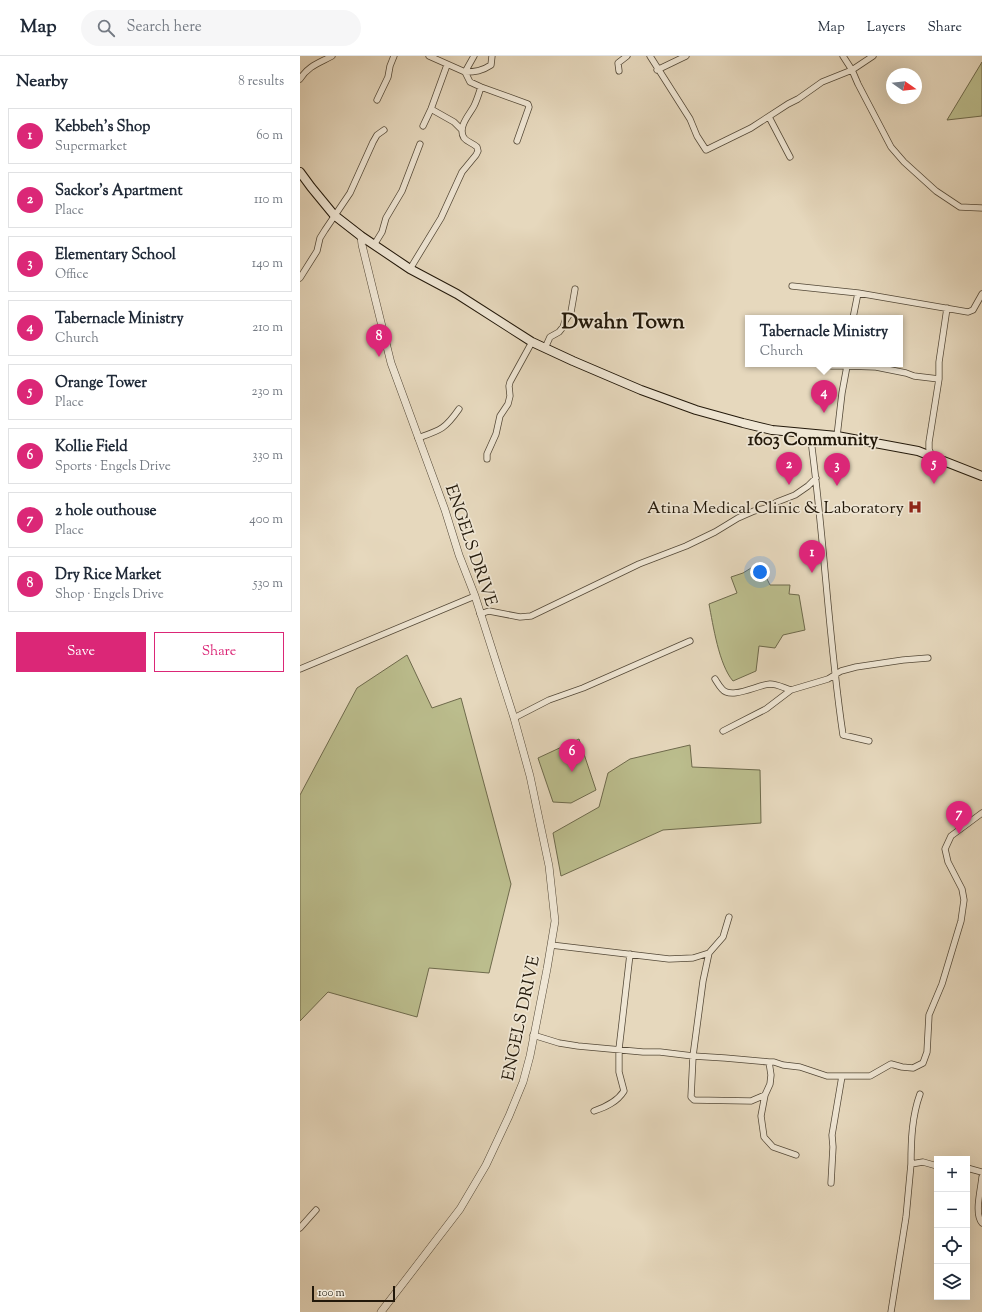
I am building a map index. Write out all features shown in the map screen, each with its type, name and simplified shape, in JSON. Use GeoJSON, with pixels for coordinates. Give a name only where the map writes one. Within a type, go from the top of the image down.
{"type":"FeatureCollection","features":[{"type":"Feature","properties":{"kind":"main road"},"geometry":{"type":"LineString","coordinates":[[300,172],[334,215],[361,236],[410,269],[457,294],[532,342],[641,390],[696,410],[772,430],[837,436],[918,451],[982,476]]}},
{"type":"Feature","properties":{"kind":"street"},"geometry":{"type":"LineString","coordinates":[[300,79],[303,74],[314,64],[332,56]]}},
{"type":"Feature","properties":{"kind":"street"},"geometry":{"type":"LineString","coordinates":[[377,100],[388,77],[394,56]]}},
{"type":"Feature","properties":{"kind":"street"},"geometry":{"type":"LineString","coordinates":[[429,56],[465,72],[480,71],[486,68],[491,65],[492,56]]}},
{"type":"Feature","properties":{"kind":"street"},"geometry":{"type":"LineString","coordinates":[[465,72],[474,56]]}},
{"type":"Feature","properties":{"kind":"street"},"geometry":{"type":"LineString","coordinates":[[619,70],[618,63],[627,56]]}},
{"type":"Feature","properties":{"kind":"street"},"geometry":{"type":"LineString","coordinates":[[650,56],[657,70],[690,119],[697,136],[706,150],[751,128],[822,82],[852,70],[873,56]]}},
{"type":"Feature","properties":{"kind":"street"},"geometry":{"type":"LineString","coordinates":[[657,70],[686,56]]}},
{"type":"Feature","properties":{"kind":"street"},"geometry":{"type":"LineString","coordinates":[[843,56],[852,70],[891,147],[904,162],[936,191],[960,208],[982,208]]}},
{"type":"Feature","properties":{"kind":"street"},"geometry":{"type":"LineString","coordinates":[[423,126],[432,109],[447,65]]}},
{"type":"Feature","properties":{"kind":"street"},"geometry":{"type":"LineString","coordinates":[[465,72],[470,82],[528,104],[529,107],[517,141]]}},
{"type":"Feature","properties":{"kind":"street"},"geometry":{"type":"LineString","coordinates":[[410,269],[441,218],[462,172],[478,151],[477,147],[463,137],[462,130],[465,120],[475,105],[481,87]]}},
{"type":"Feature","properties":{"kind":"street"},"geometry":{"type":"LineString","coordinates":[[432,109],[454,122],[462,130]]}},
{"type":"Feature","properties":{"kind":"street"},"geometry":{"type":"LineString","coordinates":[[769,117],[790,157]]}},
{"type":"Feature","properties":{"kind":"street"},"geometry":{"type":"LineString","coordinates":[[300,278],[317,251],[320,238],[350,193],[373,142],[377,135],[384,130]]}},
{"type":"Feature","properties":{"kind":"street"},"geometry":{"type":"LineString","coordinates":[[374,245],[382,232],[386,218],[402,191],[420,144]]}},
{"type":"Feature","properties":{"kind":"street","name":"ENGELS DRIVE"},"geometry":{"type":"LineString","coordinates":[[361,236],[391,363],[475,596],[514,718],[530,776],[549,866],[555,921],[530,1056],[523,1082],[509,1116],[486,1165],[460,1209],[431,1249],[381,1312]]}},
{"type":"Feature","properties":{"kind":"street"},"geometry":{"type":"LineString","coordinates":[[792,286],[858,293],[968,312],[973,310],[982,294]]}},
{"type":"Feature","properties":{"kind":"street"},"geometry":{"type":"LineString","coordinates":[[546,348],[550,337],[559,332],[563,327],[570,312],[575,288]]}},
{"type":"Feature","properties":{"kind":"street"},"geometry":{"type":"LineString","coordinates":[[854,315],[858,293]]}},
{"type":"Feature","properties":{"kind":"street"},"geometry":{"type":"LineString","coordinates":[[932,457],[929,449],[929,442],[939,379],[939,362],[947,308]]}},
{"type":"Feature","properties":{"kind":"street"},"geometry":{"type":"LineString","coordinates":[[487,459],[487,454],[496,434],[500,416],[509,400],[510,382],[532,342]]}},
{"type":"Feature","properties":{"kind":"street"},"geometry":{"type":"LineString","coordinates":[[837,436],[847,367]]}},
{"type":"Feature","properties":{"kind":"street"},"geometry":{"type":"LineString","coordinates":[[876,367],[914,376],[939,379]]}},
{"type":"Feature","properties":{"kind":"street"},"geometry":{"type":"LineString","coordinates":[[418,438],[440,430],[449,422],[459,409]]}},
{"type":"Feature","properties":{"kind":"street"},"geometry":{"type":"LineString","coordinates":[[810,433],[816,478],[834,676],[843,735],[869,741]]}},
{"type":"Feature","properties":{"kind":"street"},"geometry":{"type":"LineString","coordinates":[[480,614],[489,611],[520,616],[531,616],[639,564],[686,546],[715,532],[738,518],[754,511],[766,508],[795,495],[816,478]]}},
{"type":"Feature","properties":{"kind":"street"},"geometry":{"type":"LineString","coordinates":[[300,669],[475,596]]}},
{"type":"Feature","properties":{"kind":"street"},"geometry":{"type":"LineString","coordinates":[[514,718],[549,700],[583,688],[690,641]]}},
{"type":"Feature","properties":{"kind":"street"},"geometry":{"type":"LineString","coordinates":[[723,731],[766,709],[791,690],[822,681],[841,671],[856,667],[928,658]]}},
{"type":"Feature","properties":{"kind":"street"},"geometry":{"type":"LineString","coordinates":[[715,679],[722,690],[727,693],[741,692],[770,684],[791,690]]}},
{"type":"Feature","properties":{"kind":"street"},"geometry":{"type":"LineString","coordinates":[[533,1035],[559,1043],[578,1046],[774,1062],[783,1065],[800,1067],[827,1076],[870,1076],[892,1064],[914,1068],[923,1062],[927,1052],[929,1015],[942,984],[961,921],[964,900],[962,889],[948,862],[945,849],[951,836],[982,813]]}},
{"type":"Feature","properties":{"kind":"street"},"geometry":{"type":"LineString","coordinates":[[729,917],[723,937],[709,953],[703,981],[693,1056],[691,1096],[694,1100],[751,1101],[765,1095]]}},
{"type":"Feature","properties":{"kind":"street"},"geometry":{"type":"LineString","coordinates":[[551,945],[669,959],[693,958],[709,953]]}},
{"type":"Feature","properties":{"kind":"street"},"geometry":{"type":"LineString","coordinates":[[594,1111],[610,1105],[622,1095],[624,1091],[619,1072],[619,1050],[630,954]]}},
{"type":"Feature","properties":{"kind":"street"},"geometry":{"type":"LineString","coordinates":[[769,1062],[771,1075],[770,1084],[765,1095],[761,1116],[764,1137],[773,1147],[796,1155]]}},
{"type":"Feature","properties":{"kind":"street"},"geometry":{"type":"LineString","coordinates":[[831,1183],[833,1147],[832,1135],[842,1076]]}},
{"type":"Feature","properties":{"kind":"street"},"geometry":{"type":"LineString","coordinates":[[891,1312],[906,1217],[915,1107],[920,1094]]}},
{"type":"Feature","properties":{"kind":"street"},"geometry":{"type":"LineString","coordinates":[[911,1164],[922,1162],[934,1165]]}},
{"type":"Feature","properties":{"kind":"street"},"geometry":{"type":"LineString","coordinates":[[970,1169],[982,1172]]}},
{"type":"Feature","properties":{"kind":"street"},"geometry":{"type":"LineString","coordinates":[[982,1177],[978,1211],[980,1222],[982,1223]]}},
{"type":"Feature","properties":{"kind":"street"},"geometry":{"type":"LineString","coordinates":[[300,1228],[316,1210]]}},
{"type":"Feature","properties":{"kind":"green space"},"geometry":{"type":"Polygon","coordinates":[[[982,62],[982,116],[947,120],[982,62]]]}},
{"type":"Feature","properties":{"kind":"green space"},"geometry":{"type":"Polygon","coordinates":[[[759,563],[770,585],[790,585],[789,594],[799,595],[805,630],[783,635],[775,648],[759,646],[756,671],[733,681],[728,674],[720,655],[709,604],[737,593],[731,577],[743,573],[759,563]]]}},
{"type":"Feature","properties":{"kind":"green space"},"geometry":{"type":"Polygon","coordinates":[[[407,655],[432,708],[461,698],[511,884],[489,973],[429,968],[417,1017],[328,992],[300,1021],[300,795],[357,688],[407,655]]]}},
{"type":"Feature","properties":{"kind":"green space"},"geometry":{"type":"Polygon","coordinates":[[[579,739],[596,790],[571,803],[553,802],[538,758],[579,739]]]}},
{"type":"Feature","properties":{"kind":"green space"},"geometry":{"type":"Polygon","coordinates":[[[690,745],[692,767],[760,770],[761,823],[663,830],[561,876],[553,833],[599,807],[608,773],[630,759],[690,745]]]}},
{"type":"Feature","properties":{"kind":"place","name":"Dry Rice Market"},"geometry":{"type":"Point","coordinates":[379,357]}},
{"type":"Feature","properties":{"kind":"place","name":"Tabernacle Ministry"},"geometry":{"type":"Point","coordinates":[824,413]}},
{"type":"Feature","properties":{"kind":"place","name":"Orange Tower"},"geometry":{"type":"Point","coordinates":[934,484]}},
{"type":"Feature","properties":{"kind":"place","name":"Sackor's Apartment"},"geometry":{"type":"Point","coordinates":[789,485]}},
{"type":"Feature","properties":{"kind":"place","name":"Elementary School"},"geometry":{"type":"Point","coordinates":[837,486]}},
{"type":"Feature","properties":{"kind":"place","name":"Atina Medical Clinic & Laboratory"},"geometry":{"type":"Point","coordinates":[915,507]}},
{"type":"Feature","properties":{"kind":"place","name":"Kebbeh's Shop"},"geometry":{"type":"Point","coordinates":[812,573]}},
{"type":"Feature","properties":{"kind":"place","name":"Kollie Field"},"geometry":{"type":"Point","coordinates":[572,772]}},
{"type":"Feature","properties":{"kind":"place","name":"2 hole outhouse"},"geometry":{"type":"Point","coordinates":[959,834]}},
{"type":"Feature","properties":{"kind":"district","name":"Dwahn Town"},"geometry":{"type":"Point","coordinates":[623,321]}},
{"type":"Feature","properties":{"kind":"district","name":"1603 Community"},"geometry":{"type":"Point","coordinates":[813,439]}}]}
